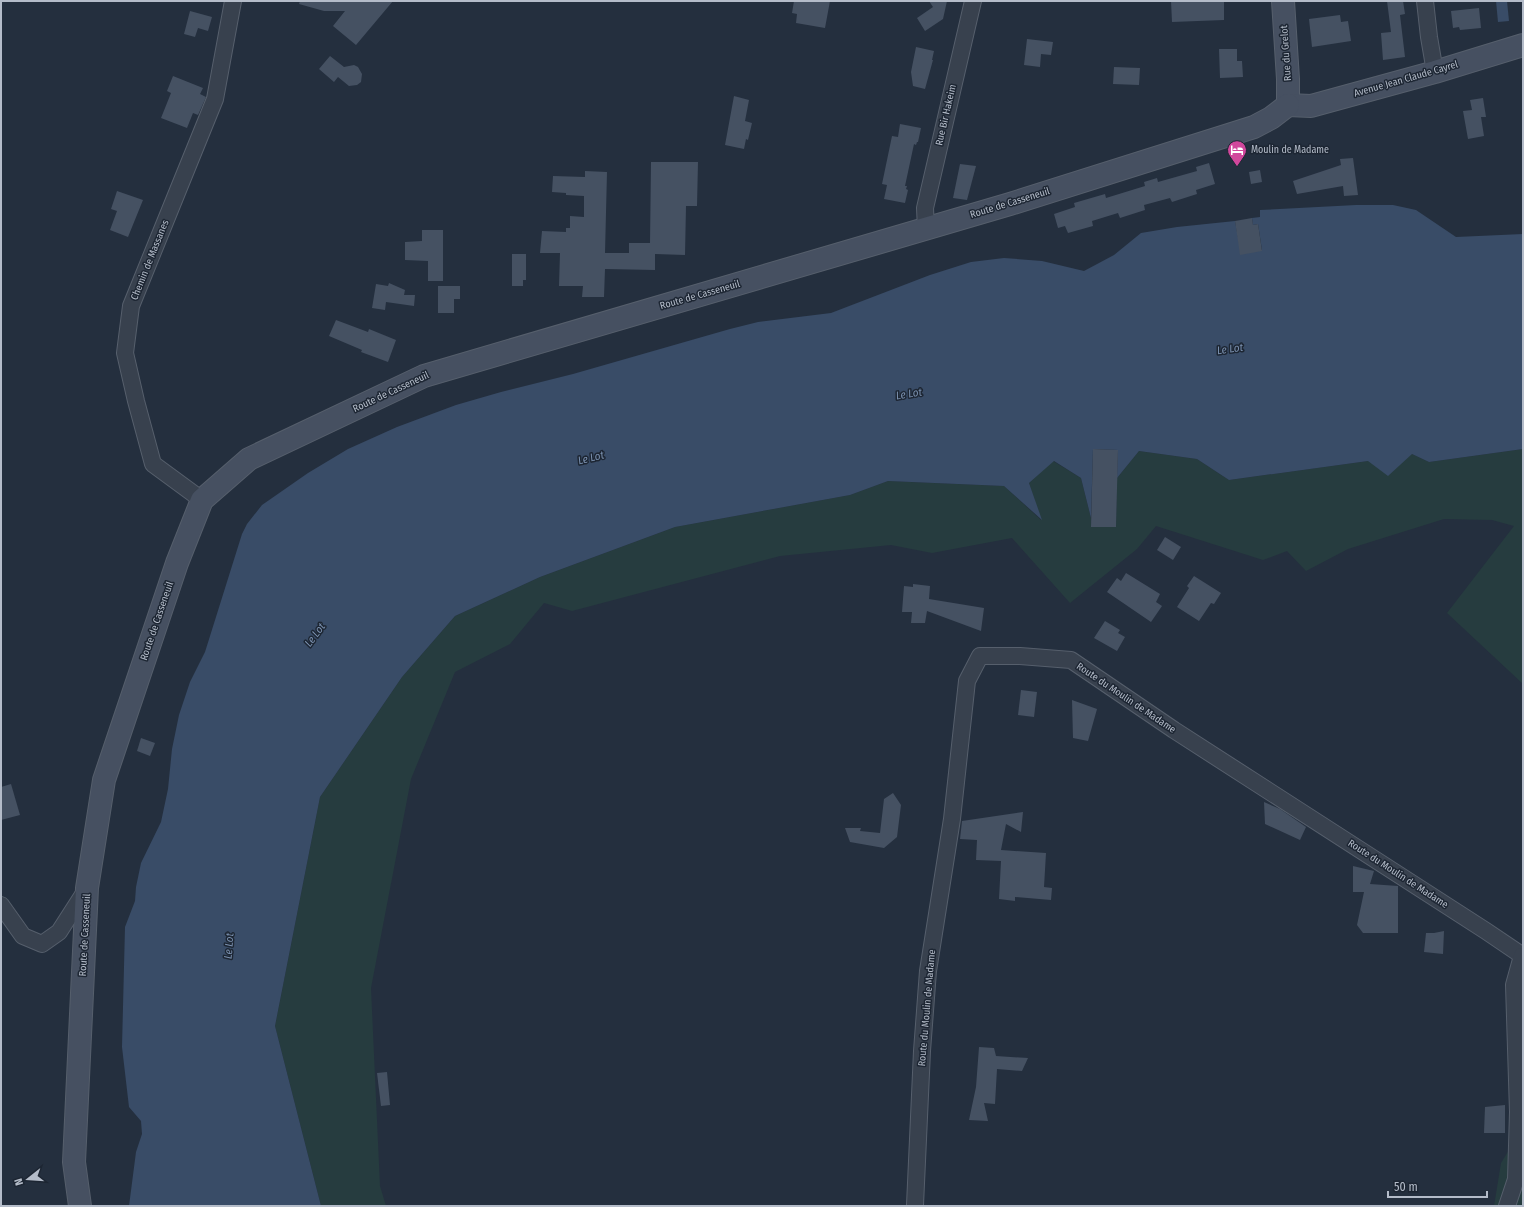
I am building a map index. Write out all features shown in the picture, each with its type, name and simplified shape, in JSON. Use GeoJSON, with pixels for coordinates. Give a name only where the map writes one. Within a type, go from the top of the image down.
{"type":"FeatureCollection","features":[{"type":"Feature","properties":{"kind":"main road","name":"Rue du Grelot"},"geometry":{"type":"LineString","coordinates":[[1283,1],[1288,79],[1288,105]]}},
{"type":"Feature","properties":{"kind":"main road","name":"Avenue Jean Claude Cayrel"},"geometry":{"type":"LineString","coordinates":[[1288,105],[1311,106],[1436,72],[1523,45]]}},
{"type":"Feature","properties":{"kind":"main road","name":"Route de Casseneuil"},"geometry":{"type":"LineString","coordinates":[[80,1206],[74,1162],[87,888],[104,780],[177,563],[202,500],[250,459],[424,376],[1010,204],[1254,127],[1271,118],[1288,105]]}},
{"type":"Feature","properties":{"kind":"street","name":"Chemin de Massanes"},"geometry":{"type":"LineString","coordinates":[[202,500],[153,464],[125,353],[131,306],[214,99],[233,1]]}},
{"type":"Feature","properties":{"kind":"street","name":"Rue Bir Hakeim"},"geometry":{"type":"LineString","coordinates":[[926,229],[925,208],[973,1]]}},
{"type":"Feature","properties":{"kind":"street"},"geometry":{"type":"LineString","coordinates":[[1425,1],[1429,37],[1436,72]]}},
{"type":"Feature","properties":{"kind":"street","name":"Route du Moulin de Madame"},"geometry":{"type":"LineString","coordinates":[[916,1205],[922,1051],[928,971],[952,819],[967,681],[980,656],[1020,656],[1071,660],[1174,730],[1523,956]]}},
{"type":"Feature","properties":{"kind":"street"},"geometry":{"type":"LineString","coordinates":[[1,905],[23,936],[42,944],[59,932],[87,888]]}},
{"type":"Feature","properties":{"kind":"street"},"geometry":{"type":"LineString","coordinates":[[1507,1206],[1516,1179],[1518,1112],[1514,985],[1523,956]]}},
{"type":"Feature","properties":{"kind":"green space"},"geometry":{"type":"Polygon","coordinates":[[[1523,449],[1523,684],[1447,613],[1514,526],[1492,520],[1444,519],[1348,549],[1306,571],[1287,551],[1263,560],[1156,526],[1137,549],[1070,603],[1012,538],[932,553],[891,545],[780,556],[572,611],[544,603],[510,644],[455,672],[411,779],[371,988],[380,1186],[386,1206],[321,1206],[275,1026],[320,797],[402,677],[455,616],[540,577],[675,527],[850,495],[888,481],[1004,486],[1041,520],[1029,483],[1053,461],[1081,478],[1091,518],[1091,527],[1116,527],[1117,478],[1139,451],[1197,459],[1229,480],[1412,454],[1429,462],[1523,449]]]}},
{"type":"Feature","properties":{"kind":"green space"},"geometry":{"type":"Polygon","coordinates":[[[1523,1127],[1523,1206],[1494,1206],[1501,1163],[1523,1127]]]}},
{"type":"Feature","properties":{"kind":"water"},"geometry":{"type":"Polygon","coordinates":[[[1496,1],[1507,1],[1509,21],[1498,22],[1496,1]]]}},
{"type":"Feature","properties":{"kind":"water","name":"Le Lot"},"geometry":{"type":"Polygon","coordinates":[[[1356,205],[1393,205],[1416,210],[1456,237],[1523,234],[1523,449],[1429,462],[1412,454],[1388,476],[1368,461],[1229,480],[1197,459],[1139,451],[1117,478],[1118,450],[1093,449],[1091,518],[1081,478],[1054,461],[1029,483],[1042,520],[1004,486],[888,481],[850,495],[675,527],[540,577],[455,616],[402,677],[320,797],[275,1026],[321,1206],[129,1206],[136,1152],[142,1134],[141,1121],[129,1107],[122,1047],[125,927],[135,901],[141,863],[161,822],[168,789],[172,749],[179,715],[190,682],[205,652],[242,534],[247,524],[262,505],[308,473],[348,449],[397,427],[456,405],[758,322],[831,313],[930,275],[971,262],[1004,258],[1042,261],[1084,271],[1114,255],[1141,233],[1177,227],[1235,221],[1241,254],[1262,250],[1258,224],[1253,225],[1252,218],[1260,217],[1260,210],[1356,205]]]}},
{"type":"Feature","properties":{"kind":"building"},"geometry":{"type":"Polygon","coordinates":[[[300,1],[393,1],[356,45],[333,26],[345,11],[324,11],[299,4],[300,1]]]}},
{"type":"Feature","properties":{"kind":"building"},"geometry":{"type":"Polygon","coordinates":[[[794,1],[830,1],[825,28],[796,23],[797,14],[792,13],[794,1]]]}},
{"type":"Feature","properties":{"kind":"building"},"geometry":{"type":"Polygon","coordinates":[[[929,1],[947,1],[943,19],[925,31],[917,18],[933,7],[929,1]]]}},
{"type":"Feature","properties":{"kind":"building"},"geometry":{"type":"Polygon","coordinates":[[[1171,1],[1224,1],[1224,20],[1172,22],[1171,1]]]}},
{"type":"Feature","properties":{"kind":"building"},"geometry":{"type":"Polygon","coordinates":[[[1387,1],[1403,1],[1405,14],[1400,15],[1405,57],[1383,60],[1381,33],[1391,32],[1387,1]]]}},
{"type":"Feature","properties":{"kind":"building"},"geometry":{"type":"Polygon","coordinates":[[[1479,8],[1481,28],[1460,30],[1459,27],[1453,28],[1451,11],[1479,8]]]}},
{"type":"Feature","properties":{"kind":"building"},"geometry":{"type":"Polygon","coordinates":[[[190,11],[212,17],[208,31],[198,28],[195,37],[184,34],[190,11]]]}},
{"type":"Feature","properties":{"kind":"building"},"geometry":{"type":"Polygon","coordinates":[[[1340,15],[1341,22],[1348,21],[1351,41],[1312,47],[1309,19],[1340,15]]]}},
{"type":"Feature","properties":{"kind":"building"},"geometry":{"type":"Polygon","coordinates":[[[1027,39],[1053,42],[1051,55],[1041,54],[1040,67],[1024,65],[1027,39]]]}},
{"type":"Feature","properties":{"kind":"building"},"geometry":{"type":"Polygon","coordinates":[[[916,47],[934,51],[925,89],[913,86],[911,72],[916,47]]]}},
{"type":"Feature","properties":{"kind":"building"},"geometry":{"type":"Polygon","coordinates":[[[1219,49],[1237,49],[1237,61],[1242,61],[1243,77],[1220,78],[1219,49]]]}},
{"type":"Feature","properties":{"kind":"building"},"geometry":{"type":"Polygon","coordinates":[[[330,56],[344,67],[354,65],[358,67],[362,74],[361,82],[357,85],[349,86],[338,77],[334,82],[319,69],[330,56]]]}},
{"type":"Feature","properties":{"kind":"building"},"geometry":{"type":"Polygon","coordinates":[[[1114,67],[1140,68],[1139,85],[1113,84],[1114,67]]]}},
{"type":"Feature","properties":{"kind":"building"},"geometry":{"type":"Polygon","coordinates":[[[173,76],[203,88],[200,94],[206,97],[198,115],[193,113],[187,128],[161,118],[171,93],[167,91],[173,76]]]}},
{"type":"Feature","properties":{"kind":"building"},"geometry":{"type":"Polygon","coordinates":[[[734,96],[749,100],[745,121],[752,123],[744,149],[725,145],[734,96]]]}},
{"type":"Feature","properties":{"kind":"building"},"geometry":{"type":"Polygon","coordinates":[[[1483,98],[1486,117],[1481,117],[1484,136],[1468,139],[1463,111],[1472,110],[1470,100],[1483,98]]]}},
{"type":"Feature","properties":{"kind":"building"},"geometry":{"type":"Polygon","coordinates":[[[900,124],[921,128],[918,142],[916,145],[914,144],[905,186],[907,186],[906,189],[908,190],[905,203],[884,199],[887,185],[882,184],[892,136],[898,137],[900,124]]]}},
{"type":"Feature","properties":{"kind":"building"},"geometry":{"type":"Polygon","coordinates":[[[1353,158],[1358,195],[1344,196],[1343,186],[1297,194],[1293,181],[1341,165],[1340,159],[1353,158]]]}},
{"type":"Feature","properties":{"kind":"building"},"geometry":{"type":"Polygon","coordinates":[[[651,162],[698,162],[697,206],[686,206],[685,255],[655,254],[655,270],[605,269],[604,297],[582,297],[583,286],[559,286],[560,253],[540,253],[542,231],[566,232],[566,228],[570,228],[570,216],[584,217],[584,196],[566,195],[566,193],[552,192],[553,176],[585,177],[585,171],[607,172],[605,253],[629,253],[629,243],[650,243],[651,162]]]}},
{"type":"Feature","properties":{"kind":"building"},"geometry":{"type":"Polygon","coordinates":[[[1209,163],[1215,184],[1196,190],[1197,194],[1172,202],[1170,198],[1144,205],[1145,210],[1120,218],[1118,213],[1092,221],[1093,226],[1068,233],[1065,226],[1058,228],[1054,214],[1075,207],[1074,203],[1105,194],[1106,198],[1145,186],[1144,182],[1157,178],[1158,182],[1197,171],[1196,167],[1209,163]]]}},
{"type":"Feature","properties":{"kind":"building"},"geometry":{"type":"Polygon","coordinates":[[[960,164],[976,166],[967,200],[953,198],[960,164]]]}},
{"type":"Feature","properties":{"kind":"building"},"geometry":{"type":"Polygon","coordinates":[[[1260,170],[1262,182],[1251,184],[1249,172],[1260,170]]]}},
{"type":"Feature","properties":{"kind":"building"},"geometry":{"type":"Polygon","coordinates":[[[117,191],[143,200],[128,237],[110,230],[117,211],[111,209],[117,191]]]}},
{"type":"Feature","properties":{"kind":"building"},"geometry":{"type":"Polygon","coordinates":[[[1252,218],[1253,225],[1258,224],[1262,251],[1240,255],[1235,221],[1252,218]]]}},
{"type":"Feature","properties":{"kind":"building"},"geometry":{"type":"Polygon","coordinates":[[[422,230],[443,230],[443,281],[428,281],[428,261],[405,260],[405,242],[422,241],[422,230]]]}},
{"type":"Feature","properties":{"kind":"building"},"geometry":{"type":"Polygon","coordinates":[[[512,254],[526,254],[526,280],[523,280],[523,286],[512,286],[512,254]]]}},
{"type":"Feature","properties":{"kind":"building"},"geometry":{"type":"Polygon","coordinates":[[[389,283],[405,290],[404,295],[415,295],[414,306],[386,302],[385,310],[372,308],[376,284],[388,286],[389,283]]]}},
{"type":"Feature","properties":{"kind":"building"},"geometry":{"type":"Polygon","coordinates":[[[438,286],[460,286],[460,299],[454,299],[454,313],[438,313],[438,286]]]}},
{"type":"Feature","properties":{"kind":"building"},"geometry":{"type":"Polygon","coordinates":[[[336,320],[368,332],[369,329],[396,340],[388,362],[361,352],[362,350],[329,336],[336,320]]]}},
{"type":"Feature","properties":{"kind":"building"},"geometry":{"type":"Polygon","coordinates":[[[1093,449],[1118,450],[1116,527],[1091,527],[1093,449]]]}},
{"type":"Feature","properties":{"kind":"building"},"geometry":{"type":"Polygon","coordinates":[[[1165,537],[1181,547],[1173,560],[1157,550],[1165,537]]]}},
{"type":"Feature","properties":{"kind":"building"},"geometry":{"type":"Polygon","coordinates":[[[1126,573],[1160,594],[1156,602],[1162,606],[1151,622],[1107,592],[1117,578],[1121,581],[1126,573]]]}},
{"type":"Feature","properties":{"kind":"building"},"geometry":{"type":"Polygon","coordinates":[[[1194,576],[1221,593],[1214,604],[1211,603],[1199,621],[1177,607],[1189,588],[1187,586],[1194,576]]]}},
{"type":"Feature","properties":{"kind":"building"},"geometry":{"type":"Polygon","coordinates":[[[913,584],[930,586],[929,599],[984,608],[981,631],[927,611],[925,623],[911,623],[912,612],[902,612],[904,586],[913,587],[913,584]]]}},
{"type":"Feature","properties":{"kind":"building"},"geometry":{"type":"Polygon","coordinates":[[[1105,621],[1120,630],[1118,633],[1125,637],[1117,651],[1094,638],[1105,621]]]}},
{"type":"Feature","properties":{"kind":"building"},"geometry":{"type":"Polygon","coordinates":[[[1021,690],[1037,692],[1034,717],[1018,715],[1021,690]]]}},
{"type":"Feature","properties":{"kind":"building"},"geometry":{"type":"Polygon","coordinates":[[[1072,700],[1097,709],[1088,741],[1073,738],[1072,700]]]}},
{"type":"Feature","properties":{"kind":"building"},"geometry":{"type":"Polygon","coordinates":[[[141,738],[155,743],[150,756],[137,751],[141,738]]]}},
{"type":"Feature","properties":{"kind":"building"},"geometry":{"type":"Polygon","coordinates":[[[11,784],[20,815],[1,820],[1,787],[11,784]]]}},
{"type":"Feature","properties":{"kind":"building"},"geometry":{"type":"Polygon","coordinates":[[[893,793],[901,805],[897,837],[884,848],[850,842],[845,828],[861,828],[860,831],[880,833],[884,799],[893,793]]]}},
{"type":"Feature","properties":{"kind":"building"},"geometry":{"type":"Polygon","coordinates":[[[1264,802],[1280,809],[1306,827],[1300,840],[1265,824],[1264,802]]]}},
{"type":"Feature","properties":{"kind":"building"},"geometry":{"type":"Polygon","coordinates":[[[1023,812],[1021,832],[1006,824],[1001,850],[1046,853],[1044,887],[1052,888],[1051,900],[1015,897],[1015,901],[999,899],[1001,861],[976,860],[977,840],[960,839],[962,821],[1023,812]]]}},
{"type":"Feature","properties":{"kind":"building"},"geometry":{"type":"Polygon","coordinates":[[[1353,866],[1374,871],[1370,884],[1398,886],[1398,933],[1363,933],[1357,925],[1364,892],[1353,892],[1353,866]]]}},
{"type":"Feature","properties":{"kind":"building"},"geometry":{"type":"Polygon","coordinates":[[[1444,931],[1443,954],[1424,952],[1426,933],[1444,931]]]}},
{"type":"Feature","properties":{"kind":"building"},"geometry":{"type":"Polygon","coordinates":[[[979,1047],[994,1048],[996,1056],[1028,1058],[1022,1071],[997,1069],[995,1104],[984,1103],[988,1121],[969,1120],[976,1087],[979,1047]]]}},
{"type":"Feature","properties":{"kind":"building"},"geometry":{"type":"Polygon","coordinates":[[[387,1072],[390,1105],[381,1106],[377,1073],[387,1072]]]}},
{"type":"Feature","properties":{"kind":"building"},"geometry":{"type":"Polygon","coordinates":[[[1505,1105],[1505,1133],[1484,1133],[1485,1107],[1505,1105]]]}},
{"type":"Feature","properties":{"kind":"place","name":"Moulin de Madame"},"geometry":{"type":"Point","coordinates":[1237,167]}}]}
